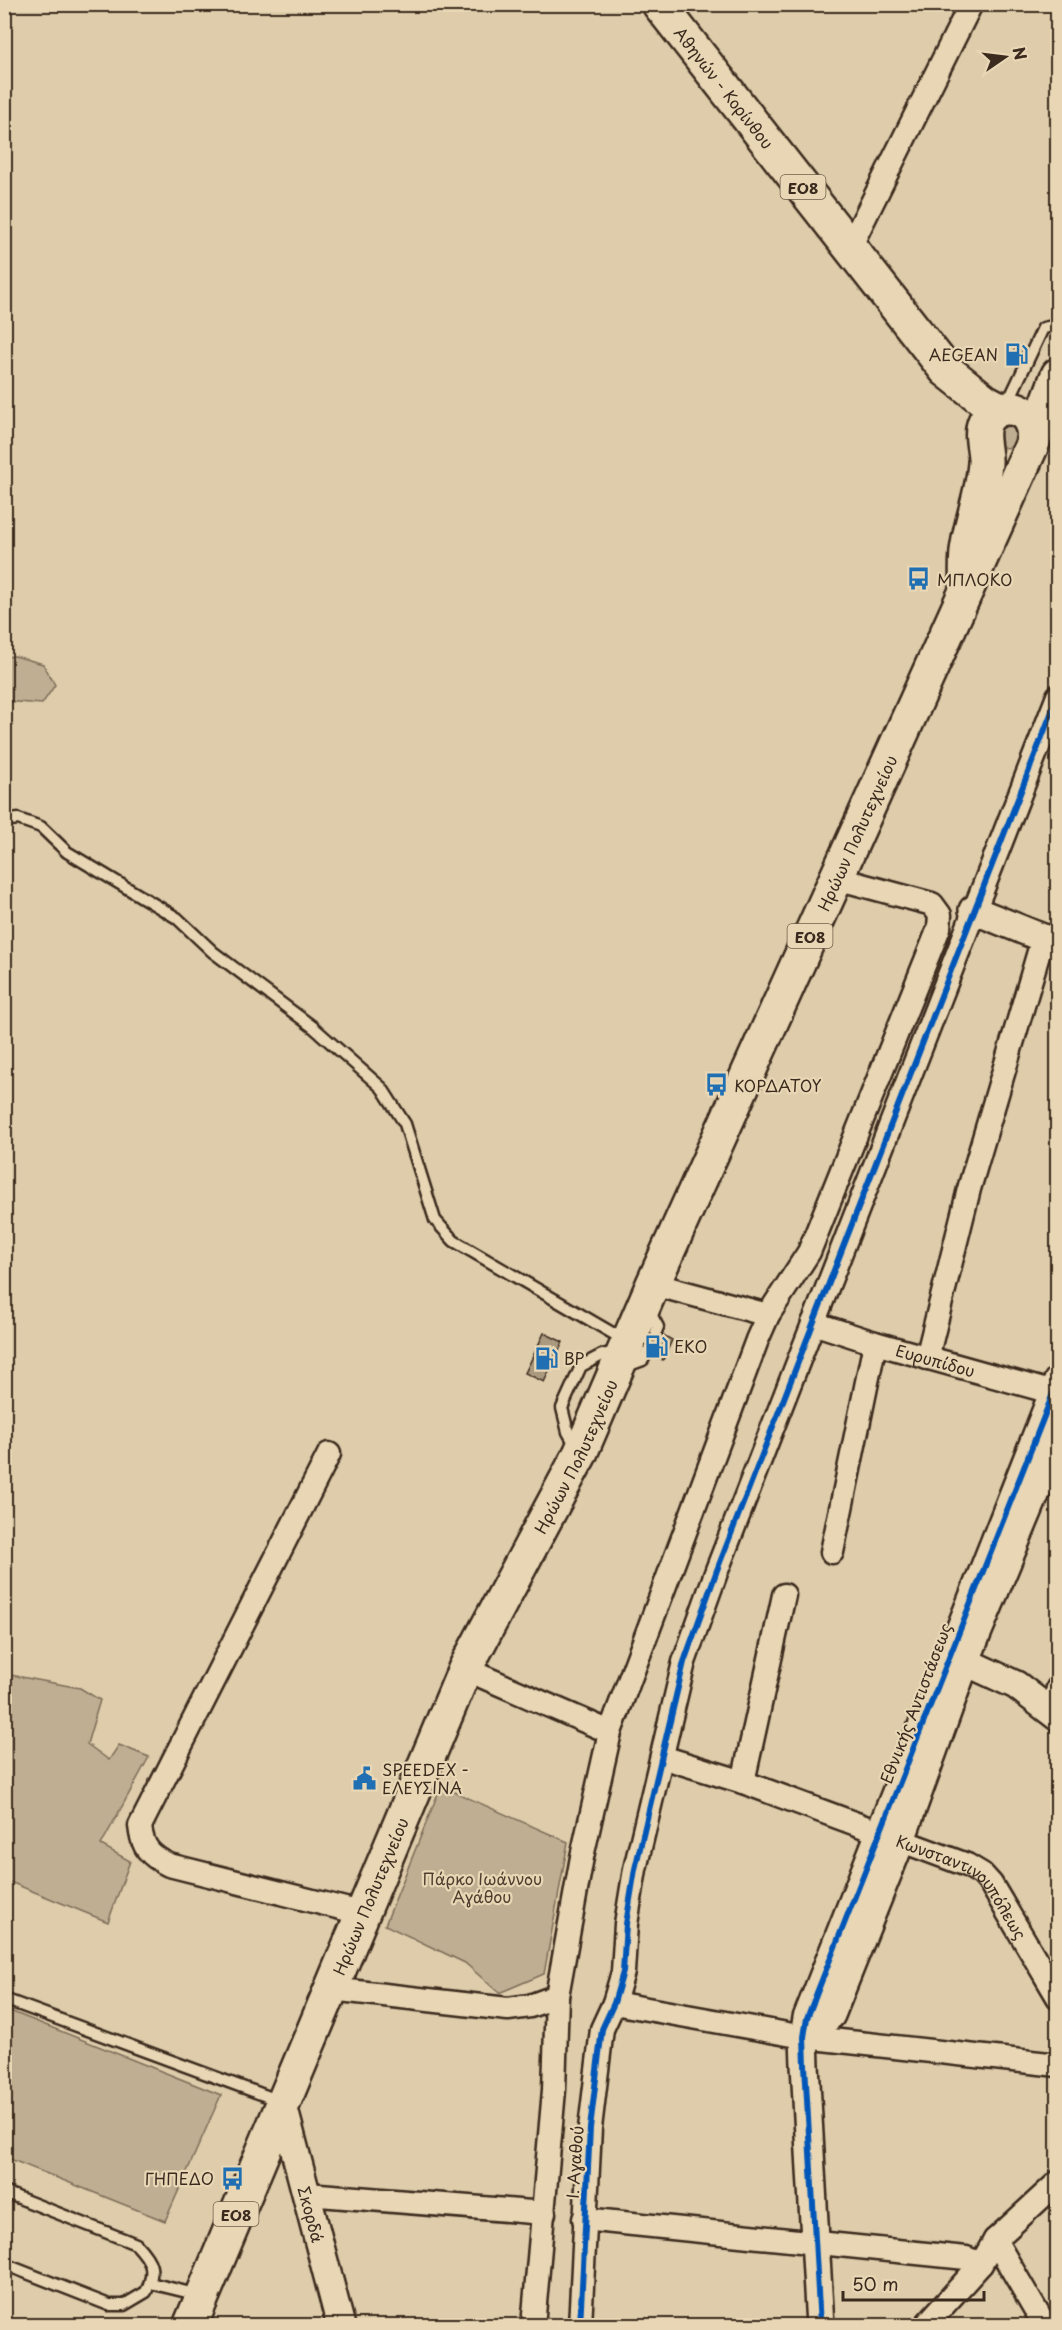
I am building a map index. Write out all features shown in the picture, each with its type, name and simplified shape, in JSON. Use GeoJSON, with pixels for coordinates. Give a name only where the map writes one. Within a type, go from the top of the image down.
{"type":"FeatureCollection","features":[{"type":"Feature","properties":{"kind":"main road","name":"Αθηνών - Κορίνθου"},"geometry":{"type":"LineString","coordinates":[[660,4],[946,370],[985,400],[1007,409]]}},
{"type":"Feature","properties":{"kind":"main road","name":"Ηρώων Πολυτεχνείου"},"geometry":{"type":"LineString","coordinates":[[966,587],[967,548],[982,484],[984,423],[988,417],[1007,409],[1058,360]]}},
{"type":"Feature","properties":{"kind":"main road","name":"Αθηνών - Κορίνθου"},"geometry":{"type":"LineString","coordinates":[[946,370],[954,394],[983,442]]}},
{"type":"Feature","properties":{"kind":"main road","name":"Ηρώων Πολυτεχνείου"},"geometry":{"type":"LineString","coordinates":[[190,2325],[465,1669],[580,1454],[638,1333],[836,878],[1030,447],[1058,375]]}},
{"type":"Feature","properties":{"kind":"main road","name":"ΕΟ8"},"geometry":{"type":"LineString","coordinates":[[983,442],[990,453],[999,459],[1019,458],[1030,447],[1034,432],[1031,422],[1025,414],[1007,409]]}},
{"type":"Feature","properties":{"kind":"street"},"geometry":{"type":"LineString","coordinates":[[850,247],[971,4]]}},
{"type":"Feature","properties":{"kind":"street","name":"Ι. Αγαθού"},"geometry":{"type":"LineString","coordinates":[[580,2325],[590,2128],[602,2029],[614,2003],[622,1972],[626,1924],[635,1869],[684,1662],[717,1570],[1058,696]]}},
{"type":"Feature","properties":{"kind":"street"},"geometry":{"type":"LineString","coordinates":[[533,2325],[554,2090],[557,1996],[582,1857],[610,1732],[768,1315],[809,1252],[939,928],[940,915],[932,904],[836,878]]}},
{"type":"Feature","properties":{"kind":"street"},"geometry":{"type":"LineString","coordinates":[[927,1358],[969,1189],[1050,939],[973,910]]}},
{"type":"Feature","properties":{"kind":"street"},"geometry":{"type":"LineString","coordinates":[[638,1333],[768,1315]]}},
{"type":"Feature","properties":{"kind":"street","name":"Ευρυπίδου"},"geometry":{"type":"LineString","coordinates":[[813,1323],[927,1358],[1056,1389]]}},
{"type":"Feature","properties":{"kind":"street"},"geometry":{"type":"LineString","coordinates":[[832,1552],[875,1343]]}},
{"type":"Feature","properties":{"kind":"street","name":"Εθνικής Αντιστάσεως"},"geometry":{"type":"LineString","coordinates":[[820,2325],[813,2242],[804,2037],[807,2018],[823,1972],[889,1837],[1056,1389]]}},
{"type":"Feature","properties":{"kind":"street","name":"Εθνικής Αντιστάσεως"},"geometry":{"type":"LineString","coordinates":[[957,1657],[1058,1440]]}},
{"type":"Feature","properties":{"kind":"street"},"geometry":{"type":"LineString","coordinates":[[329,1454],[140,1826],[145,1846],[152,1857],[169,1865],[361,1913]]}},
{"type":"Feature","properties":{"kind":"street"},"geometry":{"type":"LineString","coordinates":[[742,1782],[784,1595]]}},
{"type":"Feature","properties":{"kind":"street"},"geometry":{"type":"LineString","coordinates":[[957,1657],[1054,1705]]}},
{"type":"Feature","properties":{"kind":"street"},"geometry":{"type":"LineString","coordinates":[[465,1669],[610,1732]]}},
{"type":"Feature","properties":{"kind":"street","name":"Κωνσταντινουπόλεως"},"geometry":{"type":"LineString","coordinates":[[662,1757],[742,1782],[968,1865],[982,1874],[991,1884],[1058,1997]]}},
{"type":"Feature","properties":{"kind":"street"},"geometry":{"type":"LineString","coordinates":[[331,1989],[508,2009],[530,2006],[557,1996]]}},
{"type":"Feature","properties":{"kind":"street"},"geometry":{"type":"LineString","coordinates":[[614,2003],[804,2037],[1058,2065]]}},
{"type":"Feature","properties":{"kind":"street","name":"Σκορδά"},"geometry":{"type":"LineString","coordinates":[[282,2102],[341,2325]]}},
{"type":"Feature","properties":{"kind":"street"},"geometry":{"type":"LineString","coordinates":[[925,2325],[981,2264],[995,2240],[1058,2182]]}},
{"type":"Feature","properties":{"kind":"street"},"geometry":{"type":"LineString","coordinates":[[307,2194],[544,2213]]}},
{"type":"Feature","properties":{"kind":"street"},"geometry":{"type":"LineString","coordinates":[[584,2219],[966,2258],[981,2264]]}},
{"type":"Feature","properties":{"kind":"street"},"geometry":{"type":"LineString","coordinates":[[995,2240],[1045,2325]]}},
{"type":"Feature","properties":{"kind":"lane"},"geometry":{"type":"LineString","coordinates":[[1007,409],[1043,328],[1058,325]]}},
{"type":"Feature","properties":{"kind":"lane"},"geometry":{"type":"LineString","coordinates":[[4,821],[18,819],[41,827],[67,852],[177,918],[213,952],[312,1027],[382,1088],[405,1124],[435,1220],[454,1241],[638,1333]]}},
{"type":"Feature","properties":{"kind":"lane"},"geometry":{"type":"LineString","coordinates":[[4,1999],[282,2102]]}},
{"type":"Feature","properties":{"kind":"lane"},"geometry":{"type":"LineString","coordinates":[[4,2192],[136,2244],[151,2260],[150,2283],[146,2292],[124,2305],[109,2306],[4,2264]]}},
{"type":"Feature","properties":{"kind":"lane"},"geometry":{"type":"LineString","coordinates":[[150,2283],[203,2295]]}},
{"type":"Feature","properties":{"kind":"green space"},"geometry":{"type":"Polygon","coordinates":[[[1019,423],[1016,446],[1006,448],[996,445],[993,426],[1019,423]]]}},
{"type":"Feature","properties":{"kind":"green space"},"geometry":{"type":"Polygon","coordinates":[[[15,656],[43,664],[55,685],[42,704],[5,701],[5,657],[15,656]]]}},
{"type":"Feature","properties":{"kind":"green space"},"geometry":{"type":"Polygon","coordinates":[[[5,1674],[80,1688],[100,1700],[87,1744],[109,1760],[119,1745],[149,1757],[101,1845],[130,1861],[108,1922],[5,1880],[5,1674]]]}},
{"type":"Feature","properties":{"kind":"green space","name":"Πάρκο Ιωάννου Αγάθου"},"geometry":{"type":"Polygon","coordinates":[[[441,1786],[568,1842],[544,1974],[499,1993],[465,1963],[385,1925],[441,1786]]]}},
{"type":"Feature","properties":{"kind":"green space"},"geometry":{"type":"Polygon","coordinates":[[[5,2009],[221,2095],[165,2221],[5,2157],[5,2009]]]}},
{"type":"Feature","properties":{"kind":"building"},"geometry":{"type":"Polygon","coordinates":[[[1018,344],[1025,348],[1017,365],[1009,359],[1018,344]]]}},
{"type":"Feature","properties":{"kind":"building"},"geometry":{"type":"Polygon","coordinates":[[[544,1333],[563,1342],[544,1382],[525,1373],[544,1333]]]}},
{"type":"Feature","properties":{"kind":"building"},"geometry":{"type":"Polygon","coordinates":[[[663,1335],[672,1340],[663,1360],[654,1355],[654,1348],[647,1345],[651,1337],[658,1339],[663,1335]]]}},
{"type":"Feature","properties":{"kind":"cycle path"},"geometry":{"type":"LineString","coordinates":[[580,2326],[590,2128],[602,2029],[614,2003],[623,1972],[626,1924],[635,1869],[684,1662],[717,1570],[1058,696]]}},
{"type":"Feature","properties":{"kind":"cycle path"},"geometry":{"type":"LineString","coordinates":[[820,2326],[805,2065],[804,2037],[807,2018],[1058,1381]]}},
{"type":"Feature","properties":{"kind":"place","name":"AEGEAN"},"geometry":{"type":"Point","coordinates":[1016,354]}},
{"type":"Feature","properties":{"kind":"place","name":"ΜΠΛΟΚΟ"},"geometry":{"type":"Point","coordinates":[919,579]}},
{"type":"Feature","properties":{"kind":"place","name":"ΚΟΡΔΑΤΟΥ"},"geometry":{"type":"Point","coordinates":[716,1085]}},
{"type":"Feature","properties":{"kind":"place","name":"EKO"},"geometry":{"type":"Point","coordinates":[656,1346]}},
{"type":"Feature","properties":{"kind":"place","name":"BP"},"geometry":{"type":"Point","coordinates":[546,1358]}},
{"type":"Feature","properties":{"kind":"place","name":"SPEEDEX - ΕΛΕΥΣΙΝΑ"},"geometry":{"type":"Point","coordinates":[364,1778]}},
{"type":"Feature","properties":{"kind":"place","name":"ΓΗΠΕΔΟ"},"geometry":{"type":"Point","coordinates":[232,2178]}}]}
